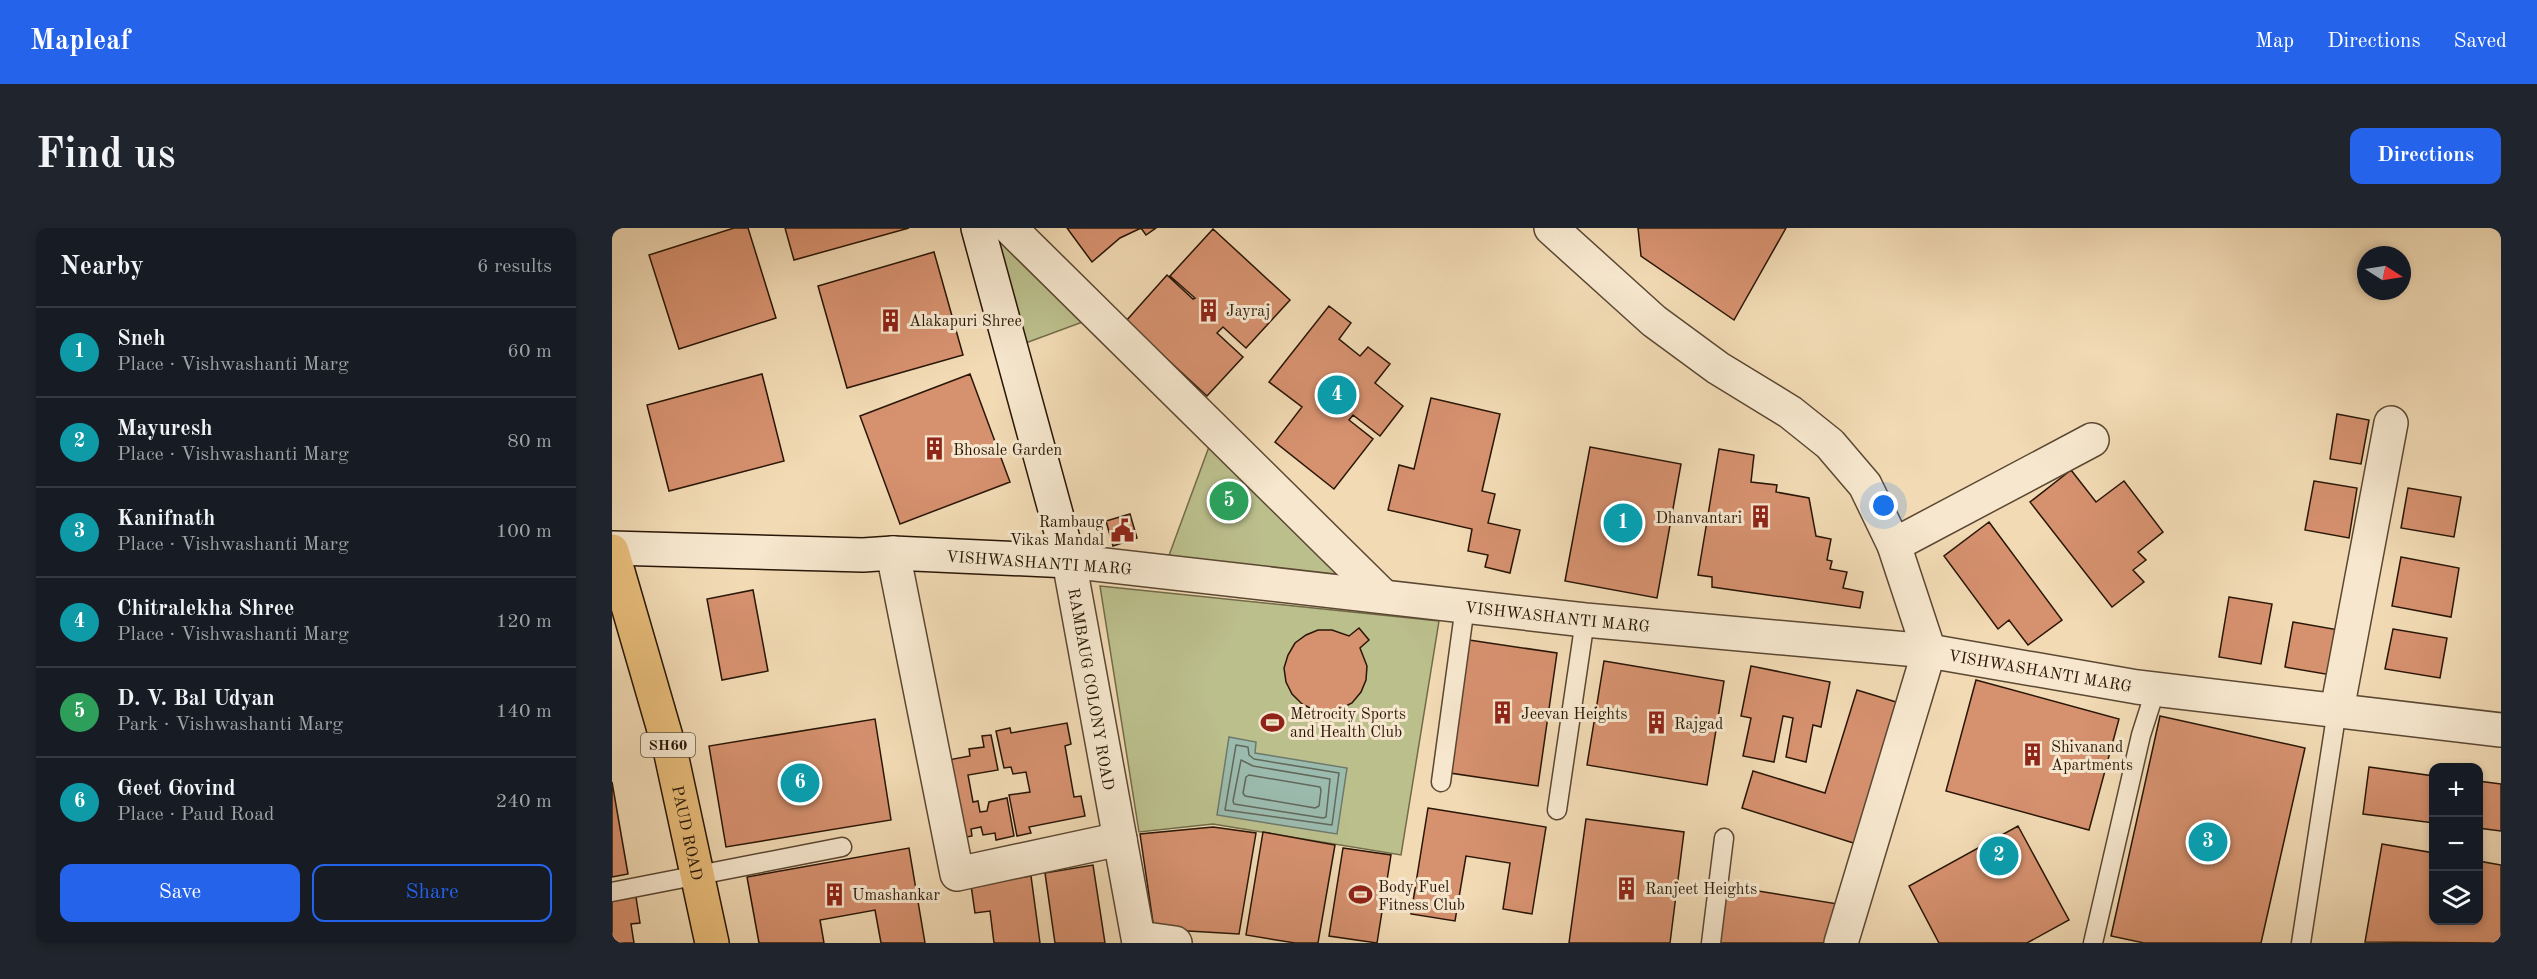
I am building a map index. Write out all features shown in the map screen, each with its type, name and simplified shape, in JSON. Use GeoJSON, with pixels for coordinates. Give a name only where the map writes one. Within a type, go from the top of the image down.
{"type":"FeatureCollection","features":[{"type":"Feature","properties":{"kind":"main road","name":"PAUD ROAD"},"geometry":{"type":"LineString","coordinates":[[612,549],[671,754],[712,943]]}},
{"type":"Feature","properties":{"kind":"street","name":"RAMBAUG COLONY ROAD"},"geometry":{"type":"LineString","coordinates":[[978,228],[1069,561],[1139,940]]}},
{"type":"Feature","properties":{"kind":"street"},"geometry":{"type":"LineString","coordinates":[[1010,228],[1383,596]]}},
{"type":"Feature","properties":{"kind":"street"},"geometry":{"type":"LineString","coordinates":[[1551,228],[1654,321],[1718,368],[1790,412],[1830,444],[1865,484],[1894,545],[1929,651],[1841,943]]}},
{"type":"Feature","properties":{"kind":"street"},"geometry":{"type":"LineString","coordinates":[[2337,710],[2391,423]]}},
{"type":"Feature","properties":{"kind":"street"},"geometry":{"type":"LineString","coordinates":[[1894,545],[2092,440]]}},
{"type":"Feature","properties":{"kind":"street","name":"VISHWASHANTI MARG"},"geometry":{"type":"LineString","coordinates":[[612,549],[863,555],[893,553],[1069,561],[1585,620],[1929,651],[2137,687],[2501,730]]}},
{"type":"Feature","properties":{"kind":"street"},"geometry":{"type":"LineString","coordinates":[[893,553],[957,874],[1120,839]]}},
{"type":"Feature","properties":{"kind":"street"},"geometry":{"type":"LineString","coordinates":[[1139,940],[1174,943]]}},
{"type":"Feature","properties":{"kind":"lane"},"geometry":{"type":"LineString","coordinates":[[1441,782],[1465,606]]}},
{"type":"Feature","properties":{"kind":"lane"},"geometry":{"type":"LineString","coordinates":[[1557,810],[1585,620]]}},
{"type":"Feature","properties":{"kind":"lane"},"geometry":{"type":"LineString","coordinates":[[2093,943],[2141,735],[2156,688]]}},
{"type":"Feature","properties":{"kind":"lane"},"geometry":{"type":"LineString","coordinates":[[2301,943],[2337,710]]}},
{"type":"Feature","properties":{"kind":"lane"},"geometry":{"type":"LineString","coordinates":[[1711,943],[1724,838]]}},
{"type":"Feature","properties":{"kind":"lane"},"geometry":{"type":"LineString","coordinates":[[612,892],[842,847]]}},
{"type":"Feature","properties":{"kind":"green space"},"geometry":{"type":"Polygon","coordinates":[[[992,229],[1088,320],[1023,344],[992,229]]]}},
{"type":"Feature","properties":{"kind":"green space"},"geometry":{"type":"Polygon","coordinates":[[[1210,444],[1351,581],[1168,558],[1210,444]]]}},
{"type":"Feature","properties":{"kind":"green space","name":"Metrocity Sports and Health Club"},"geometry":{"type":"Polygon","coordinates":[[[1100,586],[1439,621],[1401,855],[1213,824],[1139,832],[1100,586]]]}},
{"type":"Feature","properties":{"kind":"water"},"geometry":{"type":"Polygon","coordinates":[[[1229,737],[1256,742],[1255,753],[1347,768],[1337,834],[1217,815],[1229,737]]]}},
{"type":"Feature","properties":{"kind":"building"},"geometry":{"type":"Polygon","coordinates":[[[734,228],[748,228],[776,318],[679,349],[649,255],[734,228]]]}},
{"type":"Feature","properties":{"kind":"building"},"geometry":{"type":"Polygon","coordinates":[[[785,228],[909,228],[794,260],[785,228]]]}},
{"type":"Feature","properties":{"kind":"building"},"geometry":{"type":"Polygon","coordinates":[[[1067,228],[1141,228],[1120,238],[1092,262],[1067,228]]]}},
{"type":"Feature","properties":{"kind":"building"},"geometry":{"type":"Polygon","coordinates":[[[1141,228],[1156,228],[1146,235],[1141,228]]]}},
{"type":"Feature","properties":{"kind":"building"},"geometry":{"type":"Polygon","coordinates":[[[1638,228],[1786,228],[1734,320],[1641,256],[1638,228]]]}},
{"type":"Feature","properties":{"kind":"building","name":"Jayraj"},"geometry":{"type":"Polygon","coordinates":[[[1213,229],[1290,300],[1246,348],[1223,327],[1217,333],[1243,357],[1207,396],[1126,321],[1167,275],[1193,299],[1195,298],[1170,276],[1213,229]]]}},
{"type":"Feature","properties":{"kind":"building","name":"Alakapuri Shree"},"geometry":{"type":"Polygon","coordinates":[[[934,252],[963,355],[847,388],[818,286],[934,252]]]}},
{"type":"Feature","properties":{"kind":"building"},"geometry":{"type":"Polygon","coordinates":[[[1329,306],[1351,323],[1339,339],[1360,356],[1368,347],[1390,364],[1375,383],[1403,406],[1380,436],[1353,415],[1349,420],[1373,439],[1334,489],[1275,442],[1302,407],[1269,382],[1329,306]]]}},
{"type":"Feature","properties":{"kind":"building"},"geometry":{"type":"Polygon","coordinates":[[[762,374],[784,461],[669,491],[647,405],[762,374]]]}},
{"type":"Feature","properties":{"kind":"building","name":"Bhosale Garden"},"geometry":{"type":"Polygon","coordinates":[[[970,374],[1010,482],[900,524],[860,416],[970,374]]]}},
{"type":"Feature","properties":{"kind":"building"},"geometry":{"type":"Polygon","coordinates":[[[1431,398],[1500,414],[1482,491],[1495,494],[1488,523],[1520,530],[1510,573],[1485,567],[1488,555],[1468,551],[1472,529],[1388,510],[1399,465],[1414,469],[1431,398]]]}},
{"type":"Feature","properties":{"kind":"building"},"geometry":{"type":"Polygon","coordinates":[[[2337,414],[2369,420],[2361,464],[2330,459],[2337,414]]]}},
{"type":"Feature","properties":{"kind":"building"},"geometry":{"type":"Polygon","coordinates":[[[1590,447],[1681,464],[1657,598],[1565,581],[1590,447]]]}},
{"type":"Feature","properties":{"kind":"building","name":"Dhanvantari"},"geometry":{"type":"Polygon","coordinates":[[[1719,449],[1754,455],[1751,482],[1777,485],[1776,492],[1809,498],[1816,536],[1831,539],[1827,560],[1832,561],[1830,569],[1847,572],[1843,588],[1863,592],[1860,608],[1712,587],[1712,577],[1698,575],[1719,449]]]}},
{"type":"Feature","properties":{"kind":"building"},"geometry":{"type":"Polygon","coordinates":[[[2071,470],[2096,502],[2124,481],[2163,532],[2138,552],[2146,560],[2133,570],[2144,582],[2112,607],[2030,502],[2071,470]]]}},
{"type":"Feature","properties":{"kind":"building"},"geometry":{"type":"Polygon","coordinates":[[[2314,481],[2357,488],[2349,538],[2305,530],[2314,481]]]}},
{"type":"Feature","properties":{"kind":"building"},"geometry":{"type":"Polygon","coordinates":[[[2408,488],[2461,497],[2454,537],[2401,528],[2408,488]]]}},
{"type":"Feature","properties":{"kind":"building","name":"Rambaug Vikas Mandal"},"geometry":{"type":"Polygon","coordinates":[[[1130,514],[1137,538],[1113,546],[1106,521],[1130,514]]]}},
{"type":"Feature","properties":{"kind":"building"},"geometry":{"type":"Polygon","coordinates":[[[1989,522],[2062,620],[2028,645],[2009,620],[1998,629],[1944,556],[1989,522]]]}},
{"type":"Feature","properties":{"kind":"building"},"geometry":{"type":"Polygon","coordinates":[[[2401,557],[2459,568],[2451,617],[2392,606],[2401,557]]]}},
{"type":"Feature","properties":{"kind":"building"},"geometry":{"type":"Polygon","coordinates":[[[753,590],[768,671],[722,680],[707,599],[753,590]]]}},
{"type":"Feature","properties":{"kind":"building"},"geometry":{"type":"Polygon","coordinates":[[[2229,597],[2272,604],[2261,664],[2219,657],[2229,597]]]}},
{"type":"Feature","properties":{"kind":"building"},"geometry":{"type":"Polygon","coordinates":[[[2293,622],[2339,630],[2331,675],[2285,667],[2293,622]]]}},
{"type":"Feature","properties":{"kind":"building"},"geometry":{"type":"Polygon","coordinates":[[[1359,628],[1369,640],[1360,648],[1367,666],[1366,680],[1361,692],[1352,703],[1327,712],[1314,710],[1302,704],[1292,694],[1286,682],[1284,668],[1295,643],[1318,630],[1332,630],[1349,636],[1359,628]]]}},
{"type":"Feature","properties":{"kind":"building"},"geometry":{"type":"Polygon","coordinates":[[[2393,629],[2447,638],[2440,678],[2385,669],[2393,629]]]}},
{"type":"Feature","properties":{"kind":"building","name":"Jeevan Heights"},"geometry":{"type":"Polygon","coordinates":[[[1469,640],[1557,653],[1538,786],[1450,773],[1469,640]]]}},
{"type":"Feature","properties":{"kind":"building","name":"Rajgad"},"geometry":{"type":"Polygon","coordinates":[[[1604,661],[1724,681],[1707,785],[1587,765],[1604,661]]]}},
{"type":"Feature","properties":{"kind":"building"},"geometry":{"type":"Polygon","coordinates":[[[1751,666],[1830,682],[1821,727],[1813,725],[1806,762],[1786,757],[1793,718],[1783,716],[1774,762],[1743,756],[1751,718],[1741,716],[1751,666]]]}},
{"type":"Feature","properties":{"kind":"building","name":"Shivanand Apartments"},"geometry":{"type":"Polygon","coordinates":[[[1976,680],[2119,719],[2089,830],[1946,791],[1976,680]]]}},
{"type":"Feature","properties":{"kind":"building"},"geometry":{"type":"Polygon","coordinates":[[[1857,690],[1906,705],[1863,846],[1742,808],[1753,771],[1825,793],[1857,690]]]}},
{"type":"Feature","properties":{"kind":"building"},"geometry":{"type":"Polygon","coordinates":[[[2160,716],[2305,748],[2261,943],[2144,943],[2111,936],[2160,716]]]}},
{"type":"Feature","properties":{"kind":"building"},"geometry":{"type":"Polygon","coordinates":[[[875,719],[891,820],[726,847],[709,746],[875,719]]]}},
{"type":"Feature","properties":{"kind":"building"},"geometry":{"type":"Polygon","coordinates":[[[1067,723],[1071,744],[1065,746],[1074,797],[1081,796],[1085,816],[1029,827],[1031,833],[1017,836],[1009,795],[1030,792],[1026,772],[1013,774],[1011,767],[1004,768],[996,731],[1010,728],[1011,733],[1067,723]]]}},
{"type":"Feature","properties":{"kind":"building"},"geometry":{"type":"Polygon","coordinates":[[[991,735],[998,770],[968,775],[973,802],[978,801],[980,812],[987,811],[989,802],[1007,798],[1014,836],[996,840],[995,833],[983,835],[981,827],[971,829],[972,836],[956,839],[948,760],[970,756],[969,749],[984,747],[982,736],[991,735]]]}},
{"type":"Feature","properties":{"kind":"building"},"geometry":{"type":"Polygon","coordinates":[[[2369,767],[2429,775],[2429,822],[2363,814],[2369,767]]]}},
{"type":"Feature","properties":{"kind":"building"},"geometry":{"type":"Polygon","coordinates":[[[612,782],[628,874],[612,877],[612,782]]]}},
{"type":"Feature","properties":{"kind":"building"},"geometry":{"type":"Polygon","coordinates":[[[2483,782],[2501,784],[2501,831],[2483,829],[2483,782]]]}},
{"type":"Feature","properties":{"kind":"building"},"geometry":{"type":"Polygon","coordinates":[[[1428,808],[1546,827],[1532,914],[1503,909],[1510,863],[1466,856],[1455,921],[1411,914],[1428,808]]]}},
{"type":"Feature","properties":{"kind":"building","name":"Ranjeet Heights"},"geometry":{"type":"Polygon","coordinates":[[[1586,819],[1684,832],[1670,943],[1569,943],[1586,819]]]}},
{"type":"Feature","properties":{"kind":"building"},"geometry":{"type":"Polygon","coordinates":[[[2018,826],[2069,920],[2027,943],[1939,943],[1909,886],[2018,826]]]}},
{"type":"Feature","properties":{"kind":"building"},"geometry":{"type":"Polygon","coordinates":[[[1213,827],[1256,833],[1239,934],[1154,929],[1140,834],[1213,827]]]}},
{"type":"Feature","properties":{"kind":"building"},"geometry":{"type":"Polygon","coordinates":[[[1263,832],[1335,845],[1318,943],[1295,943],[1246,935],[1263,832]]]}},
{"type":"Feature","properties":{"kind":"building"},"geometry":{"type":"Polygon","coordinates":[[[2382,844],[2429,852],[2429,925],[2483,925],[2483,862],[2501,865],[2501,943],[2365,942],[2382,844]]]}},
{"type":"Feature","properties":{"kind":"building","name":"Umashankar"},"geometry":{"type":"Polygon","coordinates":[[[909,848],[925,943],[881,943],[875,910],[820,920],[824,943],[759,943],[747,877],[909,848]]]}},
{"type":"Feature","properties":{"kind":"building","name":"Body Fuel Fitness Club"},"geometry":{"type":"Polygon","coordinates":[[[1343,848],[1391,855],[1377,943],[1329,936],[1343,848]]]}},
{"type":"Feature","properties":{"kind":"building"},"geometry":{"type":"Polygon","coordinates":[[[1093,865],[1105,943],[1055,943],[1045,873],[1093,865]]]}},
{"type":"Feature","properties":{"kind":"building"},"geometry":{"type":"Polygon","coordinates":[[[1031,876],[1040,943],[994,943],[990,911],[975,913],[971,885],[1031,876]]]}},
{"type":"Feature","properties":{"kind":"building"},"geometry":{"type":"Polygon","coordinates":[[[1727,886],[1838,904],[1832,943],[1717,943],[1727,886]]]}},
{"type":"Feature","properties":{"kind":"building"},"geometry":{"type":"Polygon","coordinates":[[[636,897],[640,923],[631,924],[634,943],[612,943],[612,900],[636,897]]]}},
{"type":"Feature","properties":{"kind":"place","name":"Jayraj"},"geometry":{"type":"Point","coordinates":[1208,310]}},
{"type":"Feature","properties":{"kind":"place","name":"Alakapuri Shree"},"geometry":{"type":"Point","coordinates":[891,320]}},
{"type":"Feature","properties":{"kind":"place","name":"Chitralekha Shree"},"geometry":{"type":"Point","coordinates":[1337,395]}},
{"type":"Feature","properties":{"kind":"place","name":"Bhosale Garden"},"geometry":{"type":"Point","coordinates":[935,449]}},
{"type":"Feature","properties":{"kind":"place","name":"D. V. Bal Udyan"},"geometry":{"type":"Point","coordinates":[1229,501]}},
{"type":"Feature","properties":{"kind":"place","name":"Dhanvantari"},"geometry":{"type":"Point","coordinates":[1760,517]}},
{"type":"Feature","properties":{"kind":"place","name":"Sneh"},"geometry":{"type":"Point","coordinates":[1623,523]}},
{"type":"Feature","properties":{"kind":"place","name":"Rambaug Vikas Mandal"},"geometry":{"type":"Point","coordinates":[1122,530]}},
{"type":"Feature","properties":{"kind":"place","name":"Jeevan Heights"},"geometry":{"type":"Point","coordinates":[1503,713]}},
{"type":"Feature","properties":{"kind":"place","name":"Metrocity Sports and Health Club"},"geometry":{"type":"Point","coordinates":[1272,722]}},
{"type":"Feature","properties":{"kind":"place","name":"Rajgad"},"geometry":{"type":"Point","coordinates":[1656,723]}},
{"type":"Feature","properties":{"kind":"place","name":"Shivanand Apartments"},"geometry":{"type":"Point","coordinates":[2033,755]}},
{"type":"Feature","properties":{"kind":"place","name":"Geet Govind"},"geometry":{"type":"Point","coordinates":[800,783]}},
{"type":"Feature","properties":{"kind":"place","name":"Kanifnath"},"geometry":{"type":"Point","coordinates":[2208,842]}},
{"type":"Feature","properties":{"kind":"place","name":"Mayuresh"},"geometry":{"type":"Point","coordinates":[1999,856]}},
{"type":"Feature","properties":{"kind":"place","name":"Ranjeet Heights"},"geometry":{"type":"Point","coordinates":[1627,888]}},
{"type":"Feature","properties":{"kind":"place","name":"Umashankar"},"geometry":{"type":"Point","coordinates":[834,894]}},
{"type":"Feature","properties":{"kind":"place","name":"Body Fuel Fitness Club"},"geometry":{"type":"Point","coordinates":[1360,895]}}]}
